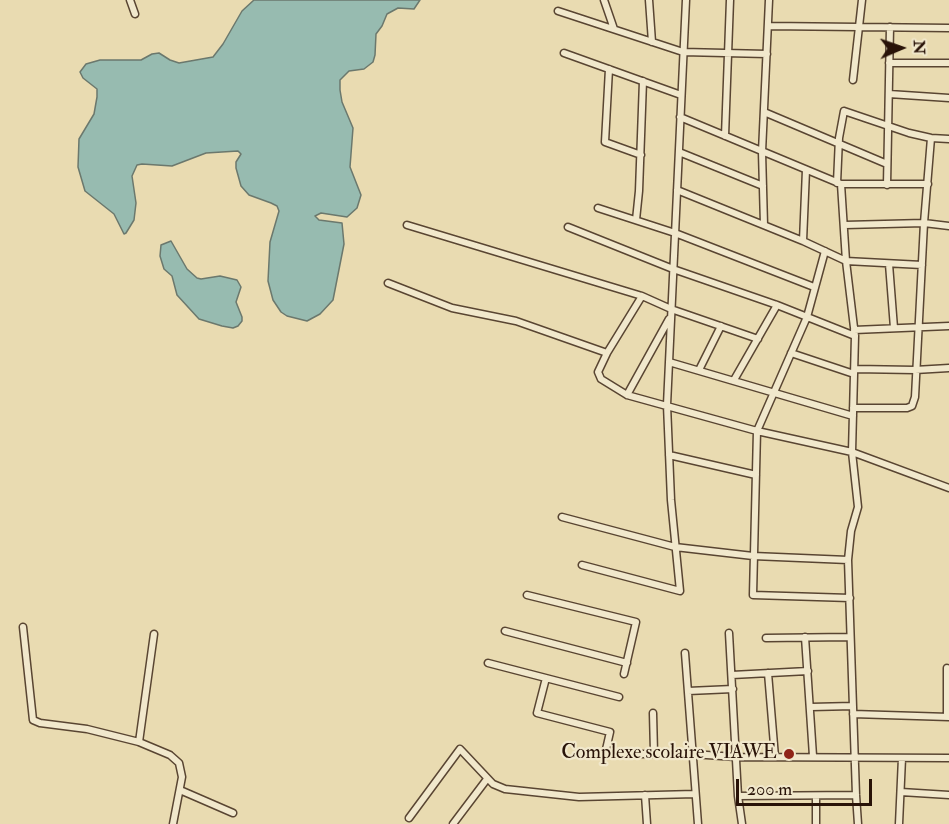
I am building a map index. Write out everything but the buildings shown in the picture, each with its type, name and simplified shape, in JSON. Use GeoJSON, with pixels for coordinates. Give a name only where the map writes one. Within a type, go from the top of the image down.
{"type":"FeatureCollection","features":[{"type":"Feature","properties":{"kind":"street"},"geometry":{"type":"LineString","coordinates":[[130,0],[135,14]]}},
{"type":"Feature","properties":{"kind":"street"},"geometry":{"type":"LineString","coordinates":[[604,0],[614,29]]}},
{"type":"Feature","properties":{"kind":"street"},"geometry":{"type":"LineString","coordinates":[[649,0],[652,42]]}},
{"type":"Feature","properties":{"kind":"street"},"geometry":{"type":"LineString","coordinates":[[582,565],[680,591],[666,405],[686,0]]}},
{"type":"Feature","properties":{"kind":"street"},"geometry":{"type":"LineString","coordinates":[[725,136],[730,53],[730,0]]}},
{"type":"Feature","properties":{"kind":"street"},"geometry":{"type":"LineString","coordinates":[[764,225],[762,152],[769,0]]}},
{"type":"Feature","properties":{"kind":"street"},"geometry":{"type":"LineString","coordinates":[[853,80],[862,0]]}},
{"type":"Feature","properties":{"kind":"street"},"geometry":{"type":"LineString","coordinates":[[558,11],[683,52],[766,54]]}},
{"type":"Feature","properties":{"kind":"street"},"geometry":{"type":"LineString","coordinates":[[768,26],[949,28]]}},
{"type":"Feature","properties":{"kind":"street"},"geometry":{"type":"LineString","coordinates":[[887,185],[890,27]]}},
{"type":"Feature","properties":{"kind":"street"},"geometry":{"type":"LineString","coordinates":[[564,53],[681,94]]}},
{"type":"Feature","properties":{"kind":"street"},"geometry":{"type":"LineString","coordinates":[[889,63],[949,63]]}},
{"type":"Feature","properties":{"kind":"street"},"geometry":{"type":"LineString","coordinates":[[609,69],[605,142],[640,155]]}},
{"type":"Feature","properties":{"kind":"street"},"geometry":{"type":"LineString","coordinates":[[636,220],[643,81]]}},
{"type":"Feature","properties":{"kind":"street"},"geometry":{"type":"LineString","coordinates":[[889,94],[949,98]]}},
{"type":"Feature","properties":{"kind":"street"},"geometry":{"type":"LineString","coordinates":[[858,824],[848,560],[851,531],[858,507],[852,452],[855,333],[839,184],[839,144],[844,111],[888,127],[931,138],[949,139]]}},
{"type":"Feature","properties":{"kind":"street"},"geometry":{"type":"LineString","coordinates":[[764,112],[887,164]]}},
{"type":"Feature","properties":{"kind":"street"},"geometry":{"type":"LineString","coordinates":[[680,117],[839,184],[928,184]]}},
{"type":"Feature","properties":{"kind":"street"},"geometry":{"type":"LineString","coordinates":[[853,408],[912,406],[915,397],[931,138]]}},
{"type":"Feature","properties":{"kind":"street"},"geometry":{"type":"LineString","coordinates":[[679,152],[763,186]]}},
{"type":"Feature","properties":{"kind":"street"},"geometry":{"type":"LineString","coordinates":[[803,241],[806,170]]}},
{"type":"Feature","properties":{"kind":"street"},"geometry":{"type":"LineString","coordinates":[[677,190],[846,261],[922,265]]}},
{"type":"Feature","properties":{"kind":"street"},"geometry":{"type":"LineString","coordinates":[[598,208],[675,233],[814,287]]}},
{"type":"Feature","properties":{"kind":"street"},"geometry":{"type":"LineString","coordinates":[[845,225],[924,223],[949,226]]}},
{"type":"Feature","properties":{"kind":"street"},"geometry":{"type":"LineString","coordinates":[[407,225],[642,296],[671,313],[721,326],[758,339]]}},
{"type":"Feature","properties":{"kind":"street"},"geometry":{"type":"LineString","coordinates":[[568,227],[673,269],[855,333],[918,326],[949,326]]}},
{"type":"Feature","properties":{"kind":"street"},"geometry":{"type":"LineString","coordinates":[[825,251],[807,317],[757,431],[753,595],[850,598]]}},
{"type":"Feature","properties":{"kind":"street"},"geometry":{"type":"LineString","coordinates":[[889,264],[894,328]]}},
{"type":"Feature","properties":{"kind":"street"},"geometry":{"type":"LineString","coordinates":[[388,283],[452,308],[516,321],[607,353]]}},
{"type":"Feature","properties":{"kind":"street"},"geometry":{"type":"LineString","coordinates":[[642,296],[607,353],[598,372],[601,379],[627,395],[757,431],[852,452],[949,488]]}},
{"type":"Feature","properties":{"kind":"street"},"geometry":{"type":"LineString","coordinates":[[734,380],[777,305]]}},
{"type":"Feature","properties":{"kind":"street"},"geometry":{"type":"LineString","coordinates":[[627,395],[671,313]]}},
{"type":"Feature","properties":{"kind":"street"},"geometry":{"type":"LineString","coordinates":[[699,370],[721,326]]}},
{"type":"Feature","properties":{"kind":"street"},"geometry":{"type":"LineString","coordinates":[[791,353],[855,372],[949,368]]}},
{"type":"Feature","properties":{"kind":"street"},"geometry":{"type":"LineString","coordinates":[[669,362],[853,416]]}},
{"type":"Feature","properties":{"kind":"street"},"geometry":{"type":"LineString","coordinates":[[669,455],[756,475]]}},
{"type":"Feature","properties":{"kind":"street"},"geometry":{"type":"LineString","coordinates":[[562,517],[675,547],[753,556],[848,560]]}},
{"type":"Feature","properties":{"kind":"street"},"geometry":{"type":"LineString","coordinates":[[527,595],[636,622],[624,674]]}},
{"type":"Feature","properties":{"kind":"street"},"geometry":{"type":"LineString","coordinates":[[23,627],[33,720],[40,723],[87,729],[139,742],[162,750],[176,760],[181,770],[180,790],[172,824]]}},
{"type":"Feature","properties":{"kind":"street"},"geometry":{"type":"LineString","coordinates":[[506,631],[627,663]]}},
{"type":"Feature","properties":{"kind":"street"},"geometry":{"type":"LineString","coordinates":[[729,633],[738,796],[742,824]]}},
{"type":"Feature","properties":{"kind":"street"},"geometry":{"type":"LineString","coordinates":[[139,742],[154,634]]}},
{"type":"Feature","properties":{"kind":"street"},"geometry":{"type":"LineString","coordinates":[[805,637],[813,756]]}},
{"type":"Feature","properties":{"kind":"street"},"geometry":{"type":"LineString","coordinates":[[766,638],[850,637]]}},
{"type":"Feature","properties":{"kind":"street"},"geometry":{"type":"LineString","coordinates":[[685,653],[698,824]]}},
{"type":"Feature","properties":{"kind":"street"},"geometry":{"type":"LineString","coordinates":[[488,663],[619,697]]}},
{"type":"Feature","properties":{"kind":"street"},"geometry":{"type":"LineString","coordinates":[[853,714],[948,717],[947,668]]}},
{"type":"Feature","properties":{"kind":"street"},"geometry":{"type":"LineString","coordinates":[[732,675],[808,672]]}},
{"type":"Feature","properties":{"kind":"street"},"geometry":{"type":"LineString","coordinates":[[768,673],[775,757]]}},
{"type":"Feature","properties":{"kind":"street"},"geometry":{"type":"LineString","coordinates":[[546,678],[537,713],[610,732],[605,754],[949,758]]}},
{"type":"Feature","properties":{"kind":"street"},"geometry":{"type":"LineString","coordinates":[[688,691],[733,689]]}},
{"type":"Feature","properties":{"kind":"street"},"geometry":{"type":"LineString","coordinates":[[811,707],[853,706]]}},
{"type":"Feature","properties":{"kind":"street"},"geometry":{"type":"LineString","coordinates":[[653,713],[654,753]]}},
{"type":"Feature","properties":{"kind":"street"},"geometry":{"type":"LineString","coordinates":[[409,818],[460,749],[487,779],[505,789],[568,796],[695,795]]}},
{"type":"Feature","properties":{"kind":"street"},"geometry":{"type":"LineString","coordinates":[[899,824],[902,758]]}},
{"type":"Feature","properties":{"kind":"street"},"geometry":{"type":"LineString","coordinates":[[453,824],[487,779]]}},
{"type":"Feature","properties":{"kind":"street"},"geometry":{"type":"LineString","coordinates":[[180,790],[233,813]]}},
{"type":"Feature","properties":{"kind":"street"},"geometry":{"type":"LineString","coordinates":[[902,792],[949,795]]}},
{"type":"Feature","properties":{"kind":"street"},"geometry":{"type":"LineString","coordinates":[[645,795],[647,824]]}},
{"type":"Feature","properties":{"kind":"street"},"geometry":{"type":"LineString","coordinates":[[738,796],[856,795]]}},
{"type":"Feature","properties":{"kind":"street"},"geometry":{"type":"LineString","coordinates":[[816,796],[816,824]]}},
{"type":"Feature","properties":{"kind":"water"},"geometry":{"type":"Polygon","coordinates":[[[254,0],[420,0],[414,9],[398,8],[387,14],[376,34],[373,62],[364,69],[349,71],[340,80],[342,102],[353,128],[350,167],[361,195],[357,208],[347,217],[321,213],[315,216],[319,220],[342,223],[344,244],[333,300],[320,314],[307,321],[287,316],[281,312],[273,300],[268,281],[270,242],[279,211],[277,206],[249,195],[241,186],[236,168],[236,162],[241,154],[238,151],[206,153],[172,166],[137,165],[132,176],[136,203],[134,220],[124,234],[114,214],[85,191],[78,167],[79,139],[94,114],[97,97],[97,89],[83,78],[80,72],[86,64],[100,60],[141,60],[159,53],[179,63],[213,57],[242,11],[254,0]]]}},
{"type":"Feature","properties":{"kind":"water"},"geometry":{"type":"Polygon","coordinates":[[[171,241],[187,269],[197,278],[220,276],[237,280],[241,287],[236,302],[242,317],[238,326],[233,328],[199,319],[177,295],[172,276],[164,269],[160,256],[161,245],[171,241]]]}},
{"type":"Feature","properties":{"kind":"place","name":"Complexe scolaire VIAWE"},"geometry":{"type":"Point","coordinates":[789,754]}}]}
